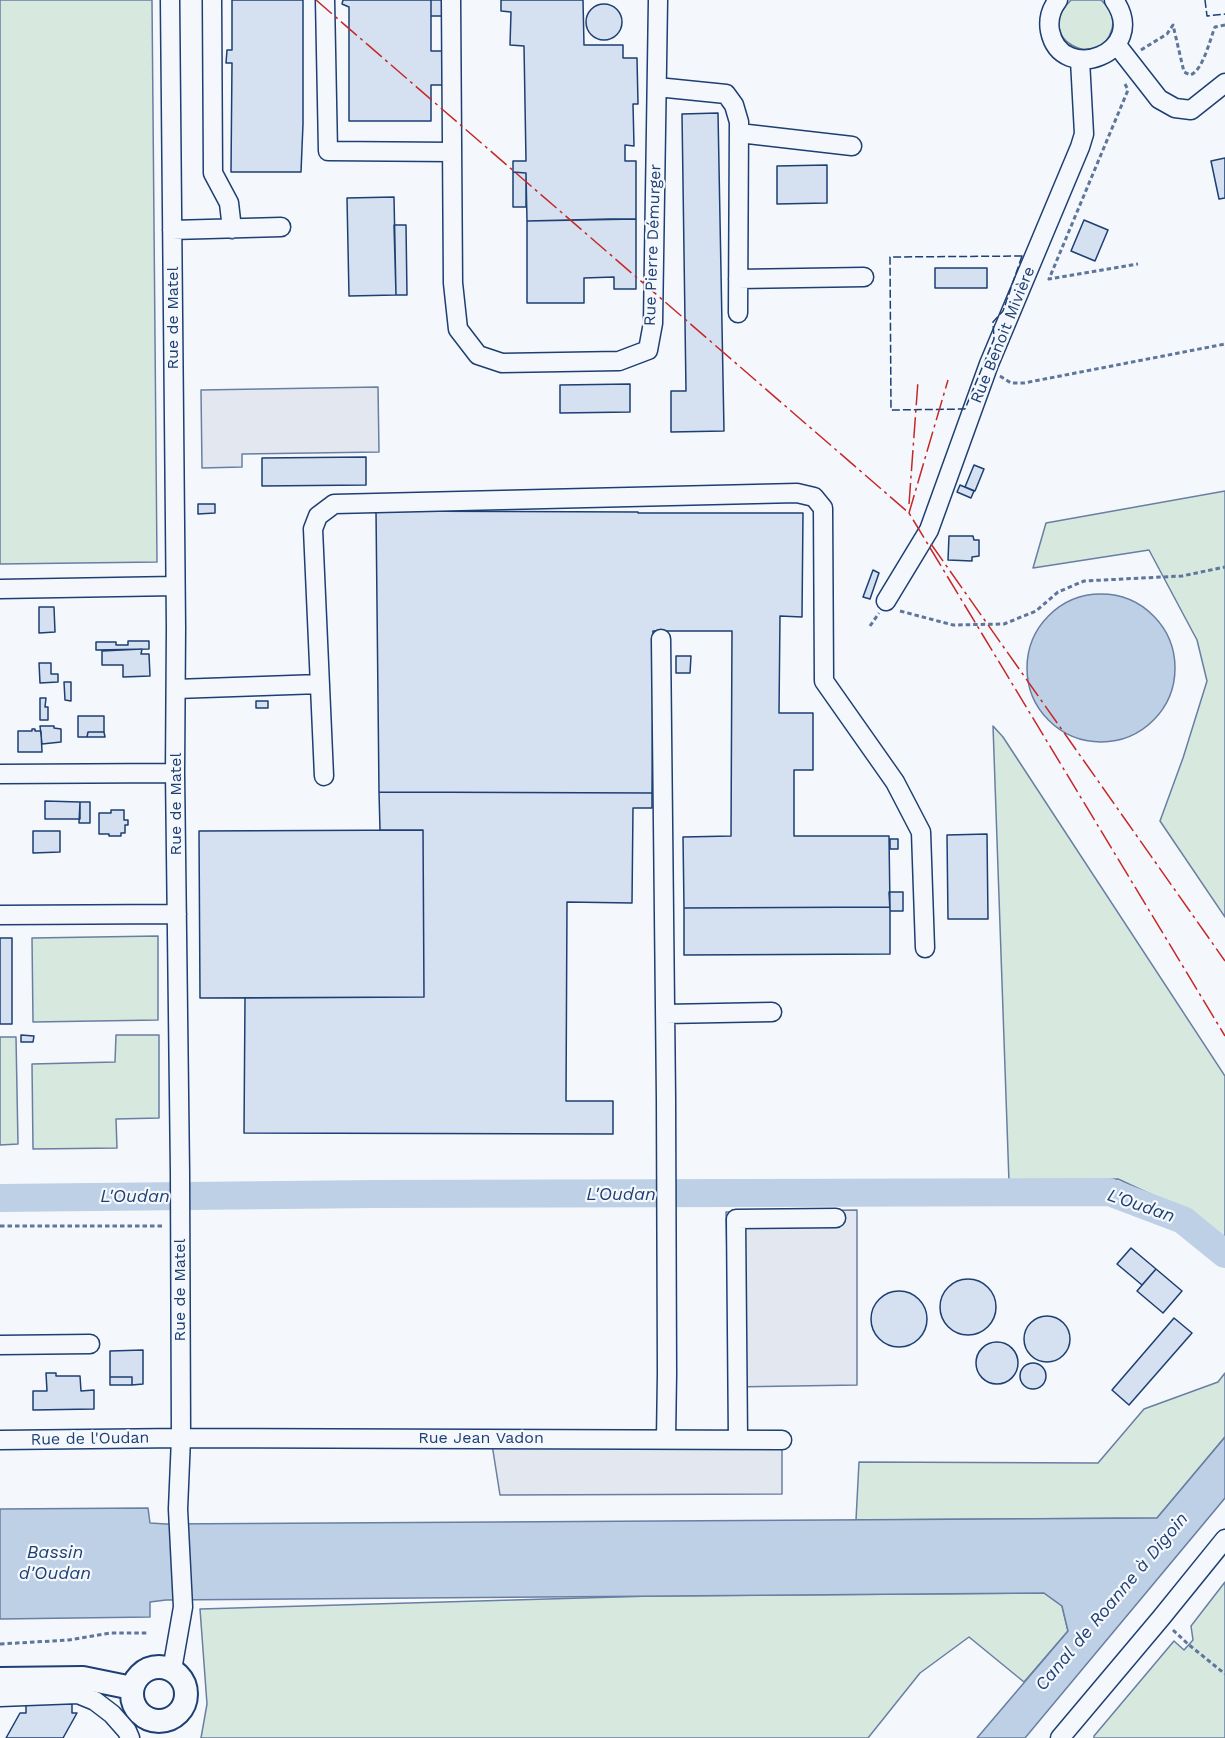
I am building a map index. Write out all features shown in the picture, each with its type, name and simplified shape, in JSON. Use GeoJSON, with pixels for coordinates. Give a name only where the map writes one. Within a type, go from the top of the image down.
{"type":"FeatureCollection","features":[{"type":"Feature","properties":{"kind":"main road"},"geometry":{"type":"LineString","coordinates":[[160,1666],[172,1670],[182,1679],[186,1692],[185,1699],[183,1706],[160,1729],[138,1712],[132,1701],[132,1688],[137,1677],[147,1669],[160,1666]]}},
{"type":"Feature","properties":{"kind":"main road"},"geometry":{"type":"LineString","coordinates":[[0,1678],[83,1678],[132,1688]]}},
{"type":"Feature","properties":{"kind":"street","name":"Rue de Matel"},"geometry":{"type":"LineString","coordinates":[[170,0],[180,1188],[181,1438],[178,1509],[183,1607],[172,1670]]}},
{"type":"Feature","properties":{"kind":"street"},"geometry":{"type":"LineString","coordinates":[[212,0],[213,173],[229,203],[232,229]]}},
{"type":"Feature","properties":{"kind":"street"},"geometry":{"type":"LineString","coordinates":[[325,0],[328,151],[452,152]]}},
{"type":"Feature","properties":{"kind":"street","name":"Rue Pierre Démurger"},"geometry":{"type":"LineString","coordinates":[[451,0],[453,283],[458,329],[478,355],[502,363],[619,361],[648,350],[653,323],[658,0]]}},
{"type":"Feature","properties":{"kind":"street"},"geometry":{"type":"LineString","coordinates":[[1054,1],[1049,22],[1054,43],[1070,56],[1080,60],[1090,60],[1109,52],[1121,33],[1122,20],[1114,0]]}},
{"type":"Feature","properties":{"kind":"street"},"geometry":{"type":"LineString","coordinates":[[1116,44],[1159,99],[1175,108],[1191,110],[1225,83]]}},
{"type":"Feature","properties":{"kind":"street","name":"Rue Benoit Mivière"},"geometry":{"type":"LineString","coordinates":[[893,606],[929,530],[989,364],[1080,147],[1084,134],[1080,60]]}},
{"type":"Feature","properties":{"kind":"street"},"geometry":{"type":"LineString","coordinates":[[657,87],[726,94],[734,105],[739,122],[738,313]]}},
{"type":"Feature","properties":{"kind":"street"},"geometry":{"type":"LineString","coordinates":[[739,133],[852,146]]}},
{"type":"Feature","properties":{"kind":"street"},"geometry":{"type":"LineString","coordinates":[[172,230],[281,227]]}},
{"type":"Feature","properties":{"kind":"street"},"geometry":{"type":"LineString","coordinates":[[738,279],[864,277]]}},
{"type":"Feature","properties":{"kind":"street"},"geometry":{"type":"LineString","coordinates":[[324,776],[313,529],[318,516],[334,504],[797,493],[814,497],[823,508],[824,681],[895,782],[921,832],[925,948]]}},
{"type":"Feature","properties":{"kind":"street"},"geometry":{"type":"LineString","coordinates":[[0,589],[175,586]]}},
{"type":"Feature","properties":{"kind":"street"},"geometry":{"type":"LineString","coordinates":[[661,639],[666,1439]]}},
{"type":"Feature","properties":{"kind":"street"},"geometry":{"type":"LineString","coordinates":[[176,689],[320,684]]}},
{"type":"Feature","properties":{"kind":"street"},"geometry":{"type":"LineString","coordinates":[[0,774],[175,773]]}},
{"type":"Feature","properties":{"kind":"street"},"geometry":{"type":"LineString","coordinates":[[0,915],[177,914]]}},
{"type":"Feature","properties":{"kind":"street"},"geometry":{"type":"LineString","coordinates":[[665,1014],[772,1012]]}},
{"type":"Feature","properties":{"kind":"street"},"geometry":{"type":"LineString","coordinates":[[738,1440],[736,1219],[836,1218]]}},
{"type":"Feature","properties":{"kind":"street"},"geometry":{"type":"LineString","coordinates":[[0,1345],[90,1344]]}},
{"type":"Feature","properties":{"kind":"street","name":"Rue Jean Vadon"},"geometry":{"type":"LineString","coordinates":[[181,1438],[782,1440]]}},
{"type":"Feature","properties":{"kind":"street","name":"Rue de l'Oudan"},"geometry":{"type":"LineString","coordinates":[[0,1440],[181,1438]]}},
{"type":"Feature","properties":{"kind":"street"},"geometry":{"type":"LineString","coordinates":[[1060,1738],[1225,1539]]}},
{"type":"Feature","properties":{"kind":"street"},"geometry":{"type":"LineString","coordinates":[[0,1697],[78,1694],[95,1701],[112,1714],[130,1738]]}},
{"type":"Feature","properties":{"kind":"path"},"geometry":{"type":"LineString","coordinates":[[1138,264],[1049,279],[1128,90],[1123,80],[1130,62],[1142,48],[1167,34],[1173,25],[1184,72],[1190,75],[1195,74],[1200,67],[1215,27],[1225,25]]}},
{"type":"Feature","properties":{"kind":"path"},"geometry":{"type":"LineString","coordinates":[[989,364],[994,372],[1011,383],[1024,383],[1225,344]]}},
{"type":"Feature","properties":{"kind":"path"},"geometry":{"type":"LineString","coordinates":[[893,606],[953,625],[1004,624],[1036,611],[1058,592],[1084,580],[1182,576],[1225,567]]}},
{"type":"Feature","properties":{"kind":"path"},"geometry":{"type":"LineString","coordinates":[[0,1226],[179,1216]]}},
{"type":"Feature","properties":{"kind":"path"},"geometry":{"type":"LineString","coordinates":[[1161,1618],[1225,1674]]}},
{"type":"Feature","properties":{"kind":"path"},"geometry":{"type":"LineString","coordinates":[[0,1644],[69,1640],[110,1633],[147,1634]]}},
{"type":"Feature","properties":{"kind":"shaded area"},"geometry":{"type":"Polygon","coordinates":[[[0,0],[152,0],[157,562],[0,564],[0,0]]]}},
{"type":"Feature","properties":{"kind":"shaded area"},"geometry":{"type":"Polygon","coordinates":[[[1071,0],[1101,0],[1107,6],[1113,25],[1105,42],[1095,48],[1083,49],[1072,45],[1063,37],[1059,27],[1061,14],[1071,0]]]}},
{"type":"Feature","properties":{"kind":"shaded area"},"geometry":{"type":"Polygon","coordinates":[[[378,387],[379,452],[242,454],[242,467],[202,468],[201,390],[378,387]]]}},
{"type":"Feature","properties":{"kind":"shaded area"},"geometry":{"type":"Polygon","coordinates":[[[1225,491],[1225,917],[1160,821],[1207,681],[1197,640],[1149,550],[1033,568],[1046,523],[1225,491]]]}},
{"type":"Feature","properties":{"kind":"shaded area"},"geometry":{"type":"Polygon","coordinates":[[[993,726],[1003,737],[1225,1076],[1225,1241],[1187,1211],[1118,1179],[1009,1182],[993,726]]]}},
{"type":"Feature","properties":{"kind":"shaded area"},"geometry":{"type":"Polygon","coordinates":[[[158,936],[158,1020],[33,1022],[32,938],[158,936]]]}},
{"type":"Feature","properties":{"kind":"shaded area"},"geometry":{"type":"Polygon","coordinates":[[[116,1035],[159,1035],[159,1118],[116,1119],[117,1148],[33,1149],[32,1064],[115,1062],[116,1035]]]}},
{"type":"Feature","properties":{"kind":"shaded area"},"geometry":{"type":"Polygon","coordinates":[[[0,1037],[16,1037],[18,1144],[0,1145],[0,1037]]]}},
{"type":"Feature","properties":{"kind":"shaded area"},"geometry":{"type":"Polygon","coordinates":[[[857,1210],[857,1385],[730,1387],[726,1212],[857,1210]]]}},
{"type":"Feature","properties":{"kind":"shaded area"},"geometry":{"type":"Polygon","coordinates":[[[1225,1373],[1225,1437],[1157,1518],[856,1520],[859,1462],[1098,1463],[1144,1409],[1218,1382],[1225,1373]]]}},
{"type":"Feature","properties":{"kind":"shaded area"},"geometry":{"type":"Polygon","coordinates":[[[491,1438],[782,1440],[782,1494],[500,1495],[491,1438]]]}},
{"type":"Feature","properties":{"kind":"shaded area"},"geometry":{"type":"Polygon","coordinates":[[[1225,1582],[1225,1738],[1094,1738],[1174,1641],[1184,1650],[1193,1640],[1191,1626],[1225,1582]]]}},
{"type":"Feature","properties":{"kind":"shaded area"},"geometry":{"type":"Polygon","coordinates":[[[1044,1593],[1062,1606],[1068,1631],[1024,1682],[969,1637],[920,1673],[868,1738],[201,1738],[207,1704],[200,1609],[652,1596],[1044,1593]]]}},
{"type":"Feature","properties":{"kind":"water"},"geometry":{"type":"Polygon","coordinates":[[[1101,594],[1129,599],[1154,615],[1170,640],[1175,668],[1170,696],[1154,721],[1129,737],[1101,742],[1073,737],[1048,721],[1032,696],[1027,668],[1032,640],[1048,615],[1073,599],[1101,594]]]}},
{"type":"Feature","properties":{"kind":"water","name":"Bassin d'Oudan"},"geometry":{"type":"Polygon","coordinates":[[[1225,1437],[1225,1498],[1025,1738],[977,1738],[1068,1631],[1062,1606],[1044,1593],[166,1600],[150,1602],[150,1617],[0,1619],[0,1509],[148,1508],[150,1523],[166,1524],[1157,1518],[1225,1437]]]}},
{"type":"Feature","properties":{"kind":"building"},"geometry":{"type":"Polygon","coordinates":[[[232,0],[303,0],[301,172],[231,172],[232,63],[226,63],[227,50],[232,50],[232,0]]]}},
{"type":"Feature","properties":{"kind":"building"},"geometry":{"type":"Polygon","coordinates":[[[343,0],[431,0],[431,51],[445,51],[445,85],[431,85],[431,121],[349,121],[349,7],[342,4],[343,0]]]}},
{"type":"Feature","properties":{"kind":"building"},"geometry":{"type":"Polygon","coordinates":[[[431,0],[444,0],[444,16],[431,16],[431,0]]]}},
{"type":"Feature","properties":{"kind":"building"},"geometry":{"type":"Polygon","coordinates":[[[501,0],[583,0],[584,45],[623,45],[623,58],[637,58],[638,104],[633,104],[634,146],[625,145],[625,161],[636,161],[636,219],[527,221],[526,173],[513,172],[513,161],[526,161],[524,46],[510,45],[511,12],[501,11],[501,0]]]}},
{"type":"Feature","properties":{"kind":"building"},"geometry":{"type":"Polygon","coordinates":[[[604,4],[617,9],[622,22],[617,35],[604,40],[591,35],[586,22],[591,9],[604,4]]]}},
{"type":"Feature","properties":{"kind":"building"},"geometry":{"type":"Polygon","coordinates":[[[718,113],[724,431],[671,432],[671,391],[686,391],[682,114],[718,113]]]}},
{"type":"Feature","properties":{"kind":"building"},"geometry":{"type":"Polygon","coordinates":[[[1225,158],[1225,198],[1219,199],[1211,161],[1225,158]]]}},
{"type":"Feature","properties":{"kind":"building"},"geometry":{"type":"Polygon","coordinates":[[[827,165],[827,203],[777,204],[777,166],[827,165]]]}},
{"type":"Feature","properties":{"kind":"building"},"geometry":{"type":"Polygon","coordinates":[[[513,172],[526,173],[526,207],[513,207],[513,172]]]}},
{"type":"Feature","properties":{"kind":"building"},"geometry":{"type":"Polygon","coordinates":[[[394,197],[396,295],[349,296],[347,198],[394,197]]]}},
{"type":"Feature","properties":{"kind":"building"},"geometry":{"type":"Polygon","coordinates":[[[636,219],[636,289],[614,289],[614,277],[584,278],[584,303],[527,303],[527,221],[636,219]]]}},
{"type":"Feature","properties":{"kind":"building"},"geometry":{"type":"Polygon","coordinates":[[[1084,220],[1108,230],[1095,261],[1071,251],[1084,220]]]}},
{"type":"Feature","properties":{"kind":"building"},"geometry":{"type":"Polygon","coordinates":[[[394,225],[406,225],[407,295],[396,295],[394,225]]]}},
{"type":"Feature","properties":{"kind":"building"},"geometry":{"type":"Polygon","coordinates":[[[935,268],[987,268],[987,288],[935,288],[935,268]]]}},
{"type":"Feature","properties":{"kind":"building"},"geometry":{"type":"Polygon","coordinates":[[[630,384],[630,412],[560,413],[560,385],[630,384]]]}},
{"type":"Feature","properties":{"kind":"building"},"geometry":{"type":"Polygon","coordinates":[[[366,457],[366,485],[262,486],[262,458],[366,457]]]}},
{"type":"Feature","properties":{"kind":"building"},"geometry":{"type":"Polygon","coordinates":[[[974,465],[984,469],[975,491],[965,487],[974,465]]]}},
{"type":"Feature","properties":{"kind":"building"},"geometry":{"type":"Polygon","coordinates":[[[960,485],[974,491],[971,498],[957,492],[960,485]]]}},
{"type":"Feature","properties":{"kind":"building"},"geometry":{"type":"Polygon","coordinates":[[[198,504],[215,504],[215,513],[198,514],[198,504]]]}},
{"type":"Feature","properties":{"kind":"building"},"geometry":{"type":"Polygon","coordinates":[[[376,511],[803,513],[802,617],[780,616],[779,713],[813,713],[813,770],[794,770],[794,836],[889,836],[890,907],[684,908],[683,837],[731,836],[732,631],[653,631],[652,793],[379,792],[376,511]]]}},
{"type":"Feature","properties":{"kind":"building"},"geometry":{"type":"Polygon","coordinates":[[[949,536],[973,536],[974,540],[979,540],[979,556],[972,557],[972,561],[948,560],[949,536]]]}},
{"type":"Feature","properties":{"kind":"building"},"geometry":{"type":"Polygon","coordinates":[[[873,570],[879,573],[870,599],[863,597],[873,570]]]}},
{"type":"Feature","properties":{"kind":"building"},"geometry":{"type":"Polygon","coordinates":[[[39,607],[54,607],[55,632],[39,633],[39,607]]]}},
{"type":"Feature","properties":{"kind":"building"},"geometry":{"type":"Polygon","coordinates":[[[128,641],[149,641],[149,649],[96,650],[96,642],[116,642],[116,645],[128,645],[128,641]]]}},
{"type":"Feature","properties":{"kind":"building"},"geometry":{"type":"Polygon","coordinates":[[[142,649],[141,654],[149,654],[150,676],[123,677],[123,665],[102,665],[102,651],[142,649]]]}},
{"type":"Feature","properties":{"kind":"building"},"geometry":{"type":"Polygon","coordinates":[[[676,656],[691,656],[690,673],[676,673],[676,656]]]}},
{"type":"Feature","properties":{"kind":"building"},"geometry":{"type":"Polygon","coordinates":[[[39,663],[51,663],[51,674],[58,674],[58,682],[40,683],[39,663]]]}},
{"type":"Feature","properties":{"kind":"building"},"geometry":{"type":"Polygon","coordinates":[[[64,682],[71,682],[71,701],[65,700],[64,682]]]}},
{"type":"Feature","properties":{"kind":"building"},"geometry":{"type":"Polygon","coordinates":[[[40,698],[46,698],[45,707],[48,707],[48,720],[40,720],[40,698]]]}},
{"type":"Feature","properties":{"kind":"building"},"geometry":{"type":"Polygon","coordinates":[[[256,701],[268,701],[268,708],[256,708],[256,701]]]}},
{"type":"Feature","properties":{"kind":"building"},"geometry":{"type":"Polygon","coordinates":[[[78,716],[104,716],[104,732],[88,732],[87,737],[78,737],[78,716]]]}},
{"type":"Feature","properties":{"kind":"building"},"geometry":{"type":"Polygon","coordinates":[[[40,726],[54,726],[54,728],[61,729],[61,742],[42,744],[40,726]]]}},
{"type":"Feature","properties":{"kind":"building"},"geometry":{"type":"Polygon","coordinates":[[[32,729],[41,731],[42,752],[18,752],[18,731],[32,731],[32,729]]]}},
{"type":"Feature","properties":{"kind":"building"},"geometry":{"type":"Polygon","coordinates":[[[88,732],[104,732],[105,737],[87,737],[88,732]]]}},
{"type":"Feature","properties":{"kind":"building"},"geometry":{"type":"Polygon","coordinates":[[[379,792],[652,793],[652,808],[633,808],[632,903],[567,902],[566,1101],[613,1101],[613,1134],[244,1133],[245,998],[424,997],[423,830],[380,830],[379,792]]]}},
{"type":"Feature","properties":{"kind":"building"},"geometry":{"type":"Polygon","coordinates":[[[45,801],[80,802],[80,819],[45,819],[45,801]]]}},
{"type":"Feature","properties":{"kind":"building"},"geometry":{"type":"Polygon","coordinates":[[[80,802],[90,802],[90,823],[79,823],[80,802]]]}},
{"type":"Feature","properties":{"kind":"building"},"geometry":{"type":"Polygon","coordinates":[[[111,810],[124,810],[124,820],[128,820],[125,833],[121,833],[121,836],[99,834],[99,813],[111,813],[111,810]]]}},
{"type":"Feature","properties":{"kind":"building"},"geometry":{"type":"Polygon","coordinates":[[[423,830],[424,997],[200,998],[199,831],[423,830]]]}},
{"type":"Feature","properties":{"kind":"building"},"geometry":{"type":"Polygon","coordinates":[[[33,831],[60,831],[60,852],[33,853],[33,831]]]}},
{"type":"Feature","properties":{"kind":"building"},"geometry":{"type":"Polygon","coordinates":[[[987,834],[988,919],[948,919],[947,835],[987,834]]]}},
{"type":"Feature","properties":{"kind":"building"},"geometry":{"type":"Polygon","coordinates":[[[890,839],[898,839],[898,849],[890,849],[890,839]]]}},
{"type":"Feature","properties":{"kind":"building"},"geometry":{"type":"Polygon","coordinates":[[[889,892],[903,892],[903,911],[890,911],[889,892]]]}},
{"type":"Feature","properties":{"kind":"building"},"geometry":{"type":"Polygon","coordinates":[[[890,907],[890,954],[684,955],[684,908],[890,907]]]}},
{"type":"Feature","properties":{"kind":"building"},"geometry":{"type":"Polygon","coordinates":[[[0,938],[12,938],[12,1024],[0,1024],[0,938]]]}},
{"type":"Feature","properties":{"kind":"building"},"geometry":{"type":"Polygon","coordinates":[[[21,1035],[34,1036],[33,1042],[21,1042],[21,1035]]]}},
{"type":"Feature","properties":{"kind":"building"},"geometry":{"type":"Polygon","coordinates":[[[1131,1248],[1156,1269],[1142,1285],[1117,1264],[1131,1248]]]}},
{"type":"Feature","properties":{"kind":"building"},"geometry":{"type":"Polygon","coordinates":[[[1156,1269],[1182,1291],[1163,1313],[1137,1291],[1156,1269]]]}},
{"type":"Feature","properties":{"kind":"building"},"geometry":{"type":"Polygon","coordinates":[[[968,1279],[979,1281],[988,1287],[994,1296],[996,1307],[994,1318],[988,1327],[979,1333],[968,1335],[957,1333],[948,1327],[942,1318],[940,1307],[942,1296],[948,1287],[957,1281],[968,1279]]]}},
{"type":"Feature","properties":{"kind":"building"},"geometry":{"type":"Polygon","coordinates":[[[899,1291],[910,1293],[919,1299],[925,1308],[927,1319],[925,1330],[919,1339],[910,1345],[899,1347],[888,1345],[879,1339],[873,1330],[871,1319],[873,1308],[879,1299],[888,1293],[899,1291]]]}},
{"type":"Feature","properties":{"kind":"building"},"geometry":{"type":"Polygon","coordinates":[[[1047,1316],[1063,1323],[1070,1339],[1063,1355],[1047,1362],[1031,1355],[1024,1339],[1031,1323],[1047,1316]]]}},
{"type":"Feature","properties":{"kind":"building"},"geometry":{"type":"Polygon","coordinates":[[[1174,1318],[1192,1333],[1129,1405],[1112,1390],[1174,1318]]]}},
{"type":"Feature","properties":{"kind":"building"},"geometry":{"type":"Polygon","coordinates":[[[997,1342],[1012,1348],[1018,1363],[1012,1378],[997,1384],[982,1378],[976,1363],[982,1348],[997,1342]]]}},
{"type":"Feature","properties":{"kind":"building"},"geometry":{"type":"Polygon","coordinates":[[[143,1350],[143,1384],[132,1385],[132,1377],[110,1377],[110,1351],[143,1350]]]}},
{"type":"Feature","properties":{"kind":"building"},"geometry":{"type":"Polygon","coordinates":[[[1033,1363],[1042,1367],[1046,1376],[1042,1385],[1033,1389],[1024,1385],[1020,1376],[1024,1367],[1033,1363]]]}},
{"type":"Feature","properties":{"kind":"building"},"geometry":{"type":"Polygon","coordinates":[[[46,1373],[56,1373],[56,1376],[80,1376],[81,1391],[94,1390],[94,1409],[33,1410],[33,1391],[47,1391],[46,1373]]]}},
{"type":"Feature","properties":{"kind":"building"},"geometry":{"type":"Polygon","coordinates":[[[110,1377],[132,1377],[132,1385],[110,1385],[110,1377]]]}},
{"type":"Feature","properties":{"kind":"building"},"geometry":{"type":"Polygon","coordinates":[[[26,1704],[72,1704],[72,1713],[77,1713],[63,1738],[6,1738],[20,1713],[26,1713],[26,1704]]]}},
{"type":"Feature","properties":{"kind":"waterway","name":"L'Oudan"},"geometry":{"type":"LineString","coordinates":[[0,1198],[375,1194],[1109,1192],[1183,1220],[1225,1254]]}},
{"type":"Feature","properties":{"kind":"fence"},"geometry":{"type":"LineString","coordinates":[[1205,0],[1207,16],[1225,14]]}},
{"type":"Feature","properties":{"kind":"fence"},"geometry":{"type":"LineString","coordinates":[[1022,256],[1003,311],[993,322],[994,339],[965,409],[891,410],[890,257],[1022,256]]}},
{"type":"Feature","properties":{"kind":"power"},"geometry":{"type":"LineString","coordinates":[[316,0],[909,513],[1225,1036]]}},
{"type":"Feature","properties":{"kind":"power"},"geometry":{"type":"LineString","coordinates":[[910,515],[948,380]]}},
{"type":"Feature","properties":{"kind":"power"},"geometry":{"type":"LineString","coordinates":[[909,504],[918,381]]}},
{"type":"Feature","properties":{"kind":"power"},"geometry":{"type":"LineString","coordinates":[[931,544],[1225,961]]}},
{"type":"Feature","properties":{"kind":"water label","name":"Canal de Roanne à Digoin"},"geometry":{"type":"Point","coordinates":[1112,1602]}}]}
